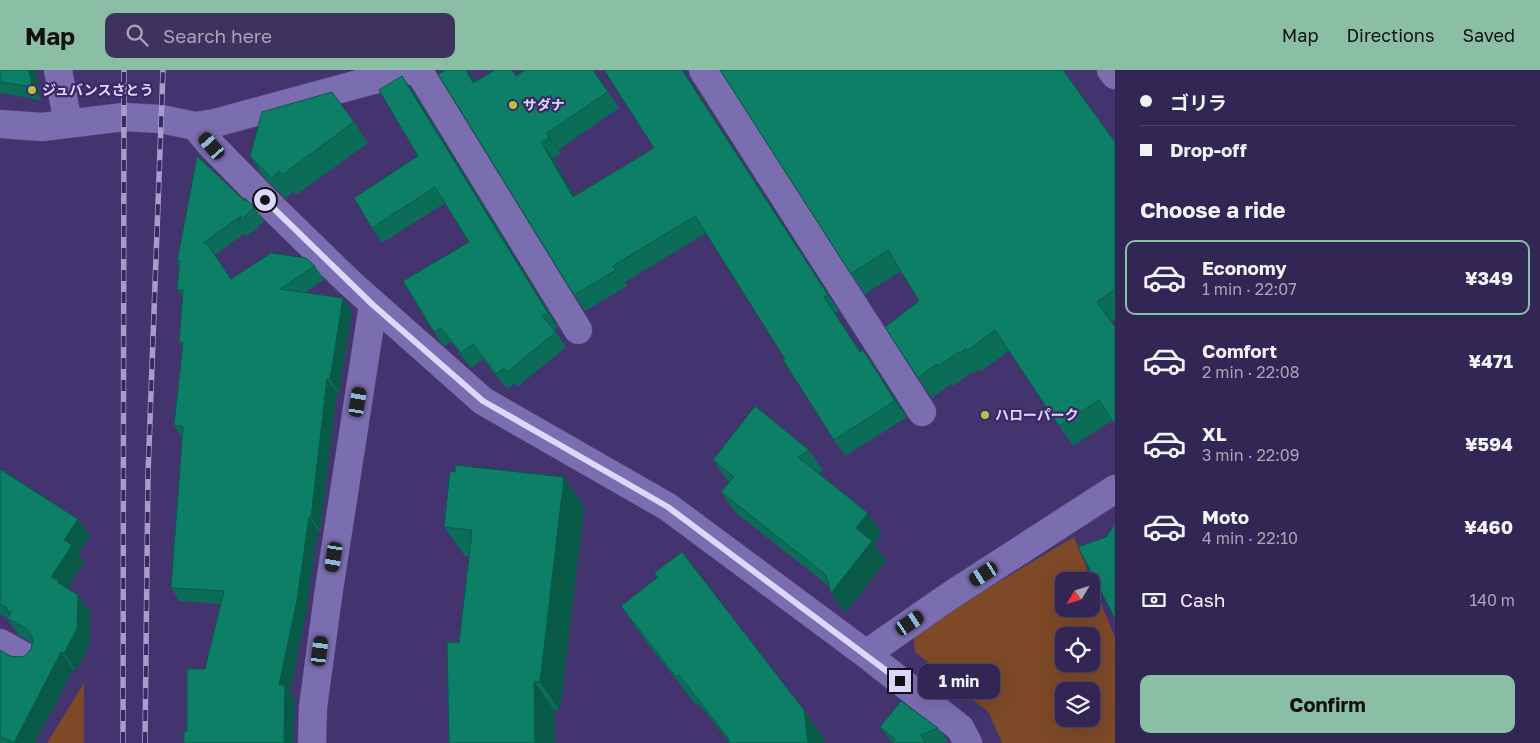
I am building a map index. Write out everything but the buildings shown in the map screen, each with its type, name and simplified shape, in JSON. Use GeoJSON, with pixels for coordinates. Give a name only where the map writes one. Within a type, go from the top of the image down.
{"type":"FeatureCollection","features":[{"type":"Feature","properties":{"kind":"street"},"geometry":{"type":"LineString","coordinates":[[58,70],[68,123]]}},
{"type":"Feature","properties":{"kind":"street"},"geometry":{"type":"LineString","coordinates":[[0,124],[42,127],[124,118],[161,119],[195,126],[215,123],[410,70]]}},
{"type":"Feature","properties":{"kind":"street"},"geometry":{"type":"LineString","coordinates":[[418,70],[578,330]]}},
{"type":"Feature","properties":{"kind":"street"},"geometry":{"type":"LineString","coordinates":[[703,70],[922,412]]}},
{"type":"Feature","properties":{"kind":"street"},"geometry":{"type":"LineString","coordinates":[[1111,70],[1115,75]]}},
{"type":"Feature","properties":{"kind":"street"},"geometry":{"type":"LineString","coordinates":[[195,126],[278,213],[373,305],[483,401],[668,507],[866,654],[960,728],[968,743]]}},
{"type":"Feature","properties":{"kind":"street"},"geometry":{"type":"LineString","coordinates":[[312,743],[313,707],[328,596],[373,305]]}},
{"type":"Feature","properties":{"kind":"street"},"geometry":{"type":"LineString","coordinates":[[866,654],[951,595],[1115,490]]}},
{"type":"Feature","properties":{"kind":"street"},"geometry":{"type":"LineString","coordinates":[[0,643],[28,659]]}},
{"type":"Feature","properties":{"kind":"shaded area"},"geometry":{"type":"Polygon","coordinates":[[[1074,537],[1088,572],[1055,572],[1055,618],[1100,618],[1100,601],[1115,638],[1115,743],[1002,743],[989,713],[915,652],[913,633],[1074,537]]]}},
{"type":"Feature","properties":{"kind":"shaded area"},"geometry":{"type":"Polygon","coordinates":[[[84,683],[84,743],[47,743],[84,683]]]}},
{"type":"Feature","properties":{"kind":"railway"},"geometry":{"type":"LineString","coordinates":[[123,743],[124,70]]}},
{"type":"Feature","properties":{"kind":"railway"},"geometry":{"type":"LineString","coordinates":[[145,743],[148,474],[163,70]]}},
{"type":"Feature","properties":{"kind":"place","name":"ジュバンスさとう"},"geometry":{"type":"Point","coordinates":[32,90]}},
{"type":"Feature","properties":{"kind":"place","name":"サダナ"},"geometry":{"type":"Point","coordinates":[513,105]}},
{"type":"Feature","properties":{"kind":"place","name":"ハローパーク"},"geometry":{"type":"Point","coordinates":[985,415]}},
{"type":"Feature","properties":{"kind":"route"},"geometry":{"type":"LineString","coordinates":[[265,200],[373,305],[483,401],[668,507],[900,681]]}}]}
